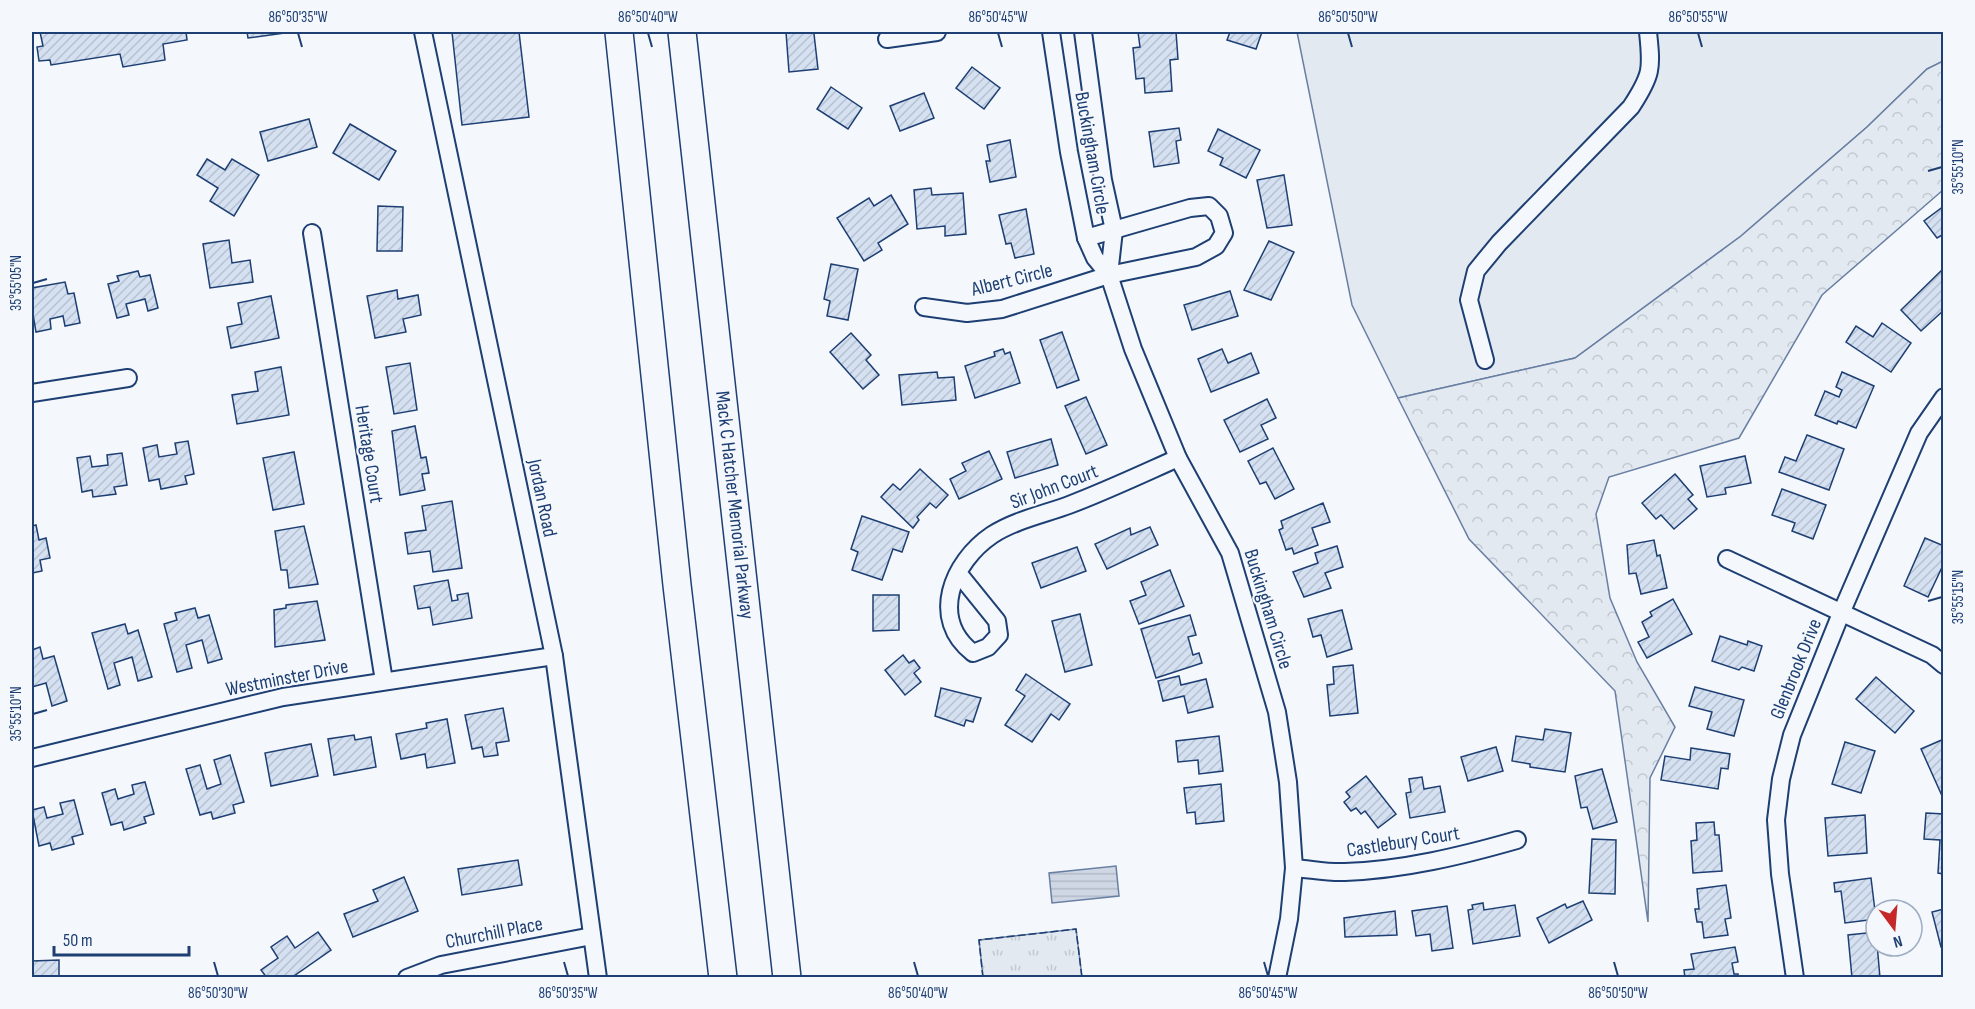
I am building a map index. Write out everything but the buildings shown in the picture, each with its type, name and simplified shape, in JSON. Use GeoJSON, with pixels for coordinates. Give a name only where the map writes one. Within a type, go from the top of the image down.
{"type":"FeatureCollection","features":[{"type":"Feature","properties":{"kind":"highway"},"geometry":{"type":"LineString","coordinates":[[619,32],[677,585],[723,978]]}},
{"type":"Feature","properties":{"kind":"highway","name":"Mack C Hatcher Memorial Parkway"},"geometry":{"type":"LineString","coordinates":[[682,32],[787,978]]}},
{"type":"Feature","properties":{"kind":"highway"},"geometry":{"type":"LineString","coordinates":[[693,32],[710,175],[700,202]]}},
{"type":"Feature","properties":{"kind":"street","name":"Jordan Road"},"geometry":{"type":"LineString","coordinates":[[423,32],[554,656],[598,978]]}},
{"type":"Feature","properties":{"kind":"street"},"geometry":{"type":"LineString","coordinates":[[887,39],[937,32]]}},
{"type":"Feature","properties":{"kind":"street","name":"Buckingham Circle"},"geometry":{"type":"LineString","coordinates":[[1051,32],[1069,152],[1086,238],[1095,258],[1109,275],[1133,349],[1178,458],[1230,553],[1256,633],[1281,735],[1288,782],[1294,868],[1289,919],[1277,978]]}},
{"type":"Feature","properties":{"kind":"street","name":"Buckingham Circle"},"geometry":{"type":"LineString","coordinates":[[1083,32],[1103,180],[1114,230],[1109,275]]}},
{"type":"Feature","properties":{"kind":"street"},"geometry":{"type":"LineString","coordinates":[[1485,360],[1468,300],[1476,271],[1499,243],[1631,107],[1648,81],[1651,61],[1648,32]]}},
{"type":"Feature","properties":{"kind":"street","name":"Albert Circle"},"geometry":{"type":"LineString","coordinates":[[924,307],[967,314],[1002,309],[1109,275],[1196,257],[1216,246],[1224,233],[1219,216],[1209,206],[1190,208],[1114,230]]}},
{"type":"Feature","properties":{"kind":"street"},"geometry":{"type":"LineString","coordinates":[[1086,238],[1114,230]]}},
{"type":"Feature","properties":{"kind":"street","name":"Heritage Court"},"geometry":{"type":"LineString","coordinates":[[312,233],[384,681]]}},
{"type":"Feature","properties":{"kind":"street"},"geometry":{"type":"LineString","coordinates":[[32,393],[128,378]]}},
{"type":"Feature","properties":{"kind":"street","name":"Glenbrook Drive"},"geometry":{"type":"LineString","coordinates":[[1795,978],[1780,874],[1776,820],[1781,779],[1792,735],[1842,611],[1919,433],[1944,397]]}},
{"type":"Feature","properties":{"kind":"street","name":"Sir John Court"},"geometry":{"type":"LineString","coordinates":[[959,574],[975,550],[993,535],[1087,498],[1178,458]]}},
{"type":"Feature","properties":{"kind":"street"},"geometry":{"type":"LineString","coordinates":[[1727,559],[1842,611],[1932,655],[1944,665]]}},
{"type":"Feature","properties":{"kind":"street","name":"Westminster Drive"},"geometry":{"type":"LineString","coordinates":[[32,758],[283,697],[554,656]]}},
{"type":"Feature","properties":{"kind":"street","name":"Castlebury Court"},"geometry":{"type":"LineString","coordinates":[[1294,868],[1343,873],[1398,868],[1464,855],[1517,840]]}},
{"type":"Feature","properties":{"kind":"street","name":"Churchill Place"},"geometry":{"type":"LineString","coordinates":[[407,978],[441,965],[592,936]]}},
{"type":"Feature","properties":{"kind":"green space"},"geometry":{"type":"Polygon","coordinates":[[[1297,32],[1943,32],[1944,61],[1927,69],[1867,127],[1741,236],[1575,358],[1398,398],[1352,305],[1297,32]]]}},
{"type":"Feature","properties":{"kind":"green space"},"geometry":{"type":"Polygon","coordinates":[[[1943,61],[1943,190],[1822,295],[1739,438],[1609,477],[1596,514],[1610,598],[1637,662],[1675,727],[1650,778],[1648,922],[1615,691],[1469,539],[1398,398],[1575,358],[1741,236],[1867,127],[1927,69],[1943,61]]]}},
{"type":"Feature","properties":{"kind":"green space"},"geometry":{"type":"Polygon","coordinates":[[[1076,929],[1082,977],[983,977],[979,940],[1076,929]]]}},
{"type":"Feature","properties":{"kind":"shaded area"},"geometry":{"type":"Polygon","coordinates":[[[1116,866],[1119,896],[1052,903],[1049,873],[1116,866]]]}},
{"type":"Feature","properties":{"kind":"fence"},"geometry":{"type":"LineString","coordinates":[[983,978],[979,940],[1076,929],[1082,978]]}}]}
